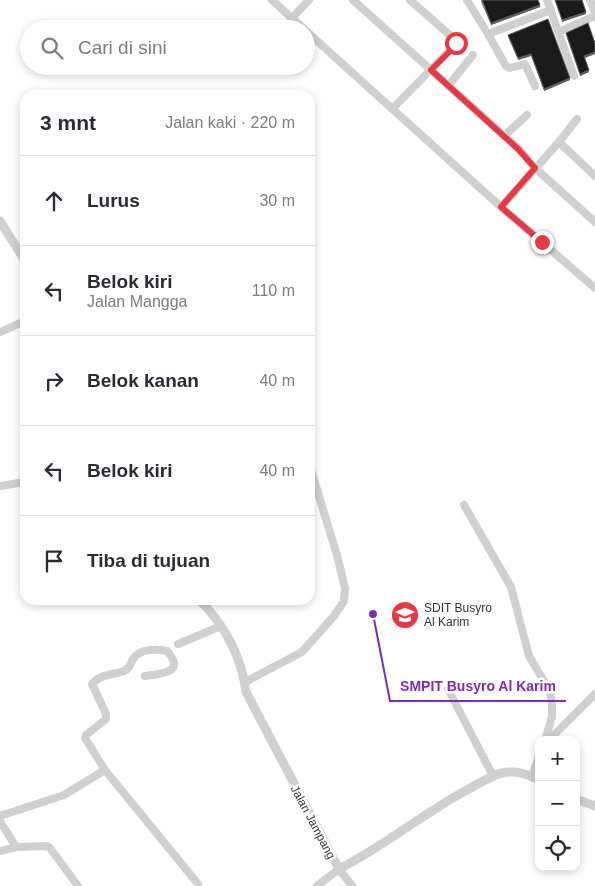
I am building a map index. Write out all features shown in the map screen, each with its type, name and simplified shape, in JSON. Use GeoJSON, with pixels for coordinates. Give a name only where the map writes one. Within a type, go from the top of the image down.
{"type":"FeatureCollection","features":[{"type":"Feature","properties":{"kind":"street"},"geometry":{"type":"LineString","coordinates":[[272,0],[292,18],[309,0]]}},
{"type":"Feature","properties":{"kind":"street"},"geometry":{"type":"LineString","coordinates":[[353,0],[504,136],[535,168],[595,222]]}},
{"type":"Feature","properties":{"kind":"street"},"geometry":{"type":"LineString","coordinates":[[392,109],[456,43],[453,38],[410,0]]}},
{"type":"Feature","properties":{"kind":"street"},"geometry":{"type":"LineString","coordinates":[[467,0],[506,66],[510,68],[526,64],[535,86]]}},
{"type":"Feature","properties":{"kind":"street"},"geometry":{"type":"LineString","coordinates":[[547,0],[574,76]]}},
{"type":"Feature","properties":{"kind":"street"},"geometry":{"type":"LineString","coordinates":[[590,0],[595,12]]}},
{"type":"Feature","properties":{"kind":"street"},"geometry":{"type":"LineString","coordinates":[[488,34],[550,10]]}},
{"type":"Feature","properties":{"kind":"street"},"geometry":{"type":"LineString","coordinates":[[559,32],[595,16]]}},
{"type":"Feature","properties":{"kind":"street"},"geometry":{"type":"LineString","coordinates":[[315,39],[501,207],[595,288]]}},
{"type":"Feature","properties":{"kind":"street"},"geometry":{"type":"LineString","coordinates":[[448,86],[473,55]]}},
{"type":"Feature","properties":{"kind":"street"},"geometry":{"type":"LineString","coordinates":[[504,136],[528,114]]}},
{"type":"Feature","properties":{"kind":"street"},"geometry":{"type":"LineString","coordinates":[[501,207],[577,119]]}},
{"type":"Feature","properties":{"kind":"street"},"geometry":{"type":"LineString","coordinates":[[559,142],[595,176]]}},
{"type":"Feature","properties":{"kind":"street"},"geometry":{"type":"LineString","coordinates":[[0,221],[20,253]]}},
{"type":"Feature","properties":{"kind":"street"},"geometry":{"type":"LineString","coordinates":[[0,332],[20,323]]}},
{"type":"Feature","properties":{"kind":"street"},"geometry":{"type":"LineString","coordinates":[[0,486],[20,483]]}},
{"type":"Feature","properties":{"kind":"street"},"geometry":{"type":"LineString","coordinates":[[245,682],[302,652],[334,616],[344,601],[345,588],[337,555],[315,483]]}},
{"type":"Feature","properties":{"kind":"street"},"geometry":{"type":"LineString","coordinates":[[464,504],[511,587],[529,656],[550,691],[552,718],[546,736]]}},
{"type":"Feature","properties":{"kind":"street","name":"Jalan Jampang"},"geometry":{"type":"LineString","coordinates":[[204,605],[221,626],[233,647],[245,682],[246,692],[339,870],[378,848],[438,806],[494,776],[509,772],[520,772],[535,778]]}},
{"type":"Feature","properties":{"kind":"street"},"geometry":{"type":"LineString","coordinates":[[178,644],[221,626]]}},
{"type":"Feature","properties":{"kind":"street"},"geometry":{"type":"LineString","coordinates":[[145,676],[162,674],[172,669],[174,666],[173,661],[167,651],[152,650],[138,654],[127,670],[107,674],[92,684],[106,714],[106,719],[86,735],[85,738],[105,770],[198,884]]}},
{"type":"Feature","properties":{"kind":"street"},"geometry":{"type":"LineString","coordinates":[[448,689],[494,776]]}},
{"type":"Feature","properties":{"kind":"street"},"geometry":{"type":"LineString","coordinates":[[553,736],[595,694]]}},
{"type":"Feature","properties":{"kind":"street"},"geometry":{"type":"LineString","coordinates":[[0,816],[64,795],[105,770]]}},
{"type":"Feature","properties":{"kind":"street"},"geometry":{"type":"LineString","coordinates":[[580,800],[595,806]]}},
{"type":"Feature","properties":{"kind":"street"},"geometry":{"type":"LineString","coordinates":[[0,821],[16,847]]}},
{"type":"Feature","properties":{"kind":"street"},"geometry":{"type":"LineString","coordinates":[[0,851],[16,847],[41,846],[50,848],[78,886]]}},
{"type":"Feature","properties":{"kind":"street"},"geometry":{"type":"LineString","coordinates":[[317,886],[339,870],[352,886]]}},
{"type":"Feature","properties":{"kind":"building"},"geometry":{"type":"Polygon","coordinates":[[[482,0],[538,0],[540,5],[491,23],[482,0]]]}},
{"type":"Feature","properties":{"kind":"building"},"geometry":{"type":"Polygon","coordinates":[[[555,0],[582,0],[586,12],[562,20],[555,0]]]}},
{"type":"Feature","properties":{"kind":"building"},"geometry":{"type":"Polygon","coordinates":[[[548,19],[570,78],[544,89],[531,54],[518,58],[508,35],[548,19]]]}},
{"type":"Feature","properties":{"kind":"building"},"geometry":{"type":"Polygon","coordinates":[[[588,23],[595,43],[595,52],[584,56],[589,70],[580,74],[566,33],[588,23]]]}},
{"type":"Feature","properties":{"kind":"place","name":"SMPIT Busyro Al Karim"},"geometry":{"type":"Point","coordinates":[373,614]}},
{"type":"Feature","properties":{"kind":"place","name":"SDIT Busyro Al Karim"},"geometry":{"type":"Point","coordinates":[405,615]}},
{"type":"Feature","properties":{"kind":"route"},"geometry":{"type":"LineString","coordinates":[[456,43],[431,70],[518,149],[535,168],[501,207],[542,242]]}}]}
